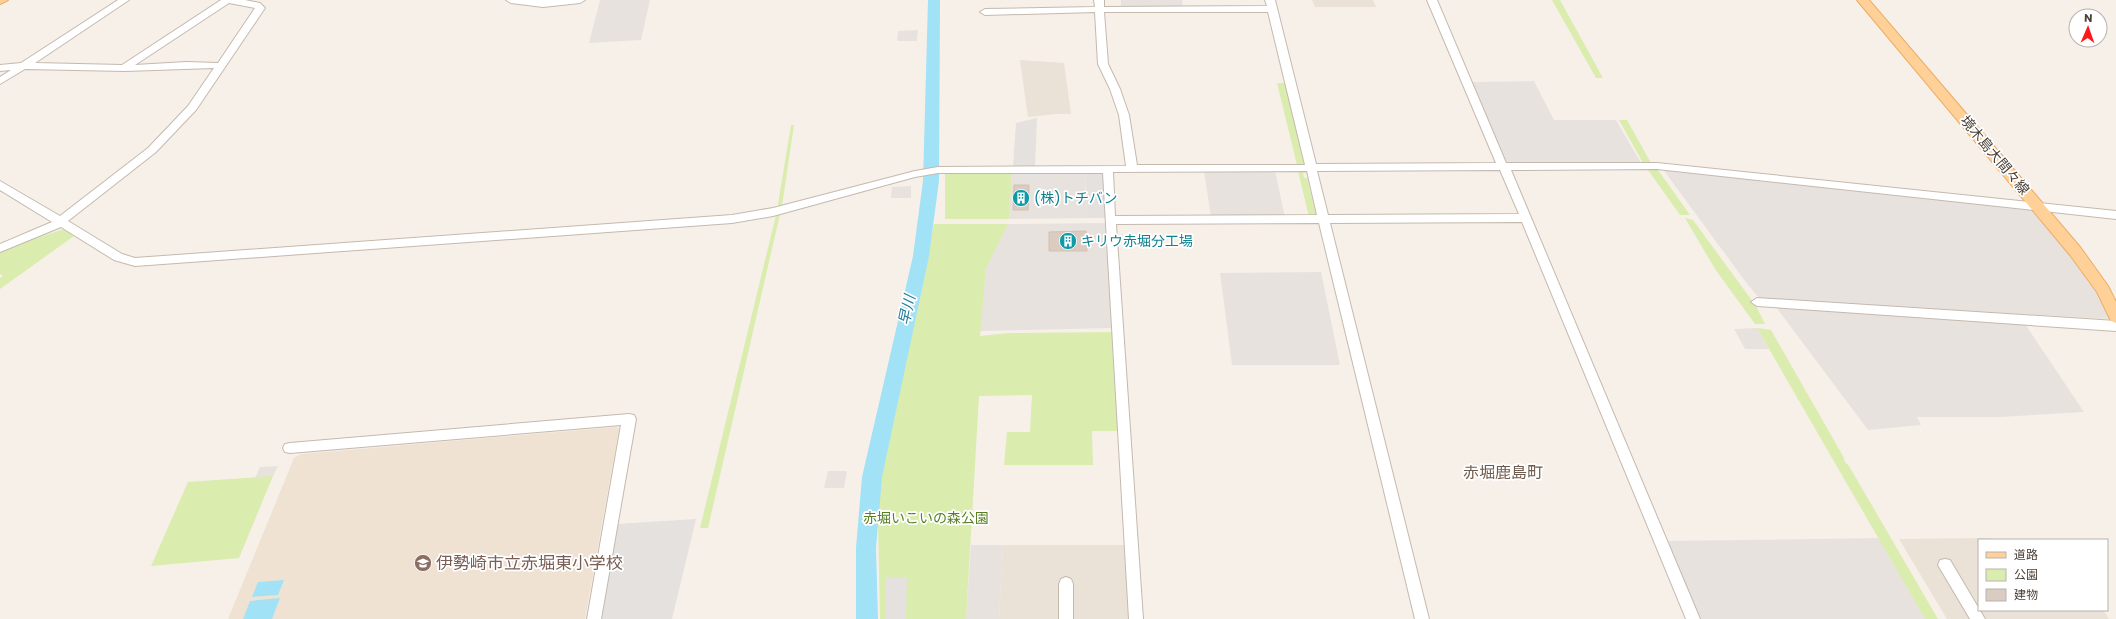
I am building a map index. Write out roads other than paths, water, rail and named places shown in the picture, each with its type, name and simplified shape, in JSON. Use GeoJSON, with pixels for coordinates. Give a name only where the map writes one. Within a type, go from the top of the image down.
{"type":"FeatureCollection","features":[{"type":"Feature","properties":{"kind":"main road","name":"境木島大間々線"},"geometry":{"type":"LineString","coordinates":[[1863,0],[2086,264],[2103,290],[2116,317]]}},
{"type":"Feature","properties":{"kind":"street"},"geometry":{"type":"LineString","coordinates":[[0,81],[124,0]]}},
{"type":"Feature","properties":{"kind":"street"},"geometry":{"type":"LineString","coordinates":[[124,68],[227,0]]}},
{"type":"Feature","properties":{"kind":"street"},"geometry":{"type":"LineString","coordinates":[[0,248],[40,232],[59,222],[152,150],[192,108],[260,8],[257,5],[230,0]]}},
{"type":"Feature","properties":{"kind":"street"},"geometry":{"type":"LineString","coordinates":[[511,0],[543,4],[580,0]]}},
{"type":"Feature","properties":{"kind":"street"},"geometry":{"type":"LineString","coordinates":[[1432,0],[1526,218],[1693,619]]}},
{"type":"Feature","properties":{"kind":"street"},"geometry":{"type":"LineString","coordinates":[[985,12],[1100,5],[1271,4],[1322,218],[1422,619]]}},
{"type":"Feature","properties":{"kind":"street"},"geometry":{"type":"LineString","coordinates":[[1100,5],[1103,64],[1115,89],[1124,115],[1132,169]]}},
{"type":"Feature","properties":{"kind":"street"},"geometry":{"type":"LineString","coordinates":[[0,68],[21,66],[124,68],[197,64],[222,66]]}},
{"type":"Feature","properties":{"kind":"street"},"geometry":{"type":"LineString","coordinates":[[0,185],[118,257],[129,261],[143,262],[739,219],[768,214],[938,170],[1668,166],[2116,215]]}},
{"type":"Feature","properties":{"kind":"street"},"geometry":{"type":"LineString","coordinates":[[1108,169],[1136,619]]}},
{"type":"Feature","properties":{"kind":"street"},"geometry":{"type":"LineString","coordinates":[[1110,220],[1526,218]]}},
{"type":"Feature","properties":{"kind":"street"},"geometry":{"type":"LineString","coordinates":[[1757,302],[1838,309],[2116,326]]}},
{"type":"Feature","properties":{"kind":"street"},"geometry":{"type":"LineString","coordinates":[[290,448],[629,419],[594,619]]}},
{"type":"Feature","properties":{"kind":"street"},"geometry":{"type":"LineString","coordinates":[[1945,565],[1978,619]]}},
{"type":"Feature","properties":{"kind":"street"},"geometry":{"type":"LineString","coordinates":[[1066,584],[1066,619]]}},
{"type":"Feature","properties":{"kind":"water"},"geometry":{"type":"Polygon","coordinates":[[[284,580],[278,595],[252,597],[258,582],[284,580]]]}},
{"type":"Feature","properties":{"kind":"water"},"geometry":{"type":"Polygon","coordinates":[[[280,598],[272,619],[243,619],[250,601],[280,598]]]}},
{"type":"Feature","properties":{"kind":"waterway","name":"早川"},"geometry":{"type":"LineString","coordinates":[[867,619],[866,548],[872,477],[887,403],[921,256],[927,218],[931,181],[934,0]]}},
{"type":"Feature","properties":{"kind":"place","name":"(株)トチバン"},"geometry":{"type":"Point","coordinates":[1021,198]}},
{"type":"Feature","properties":{"kind":"place","name":"キリウ赤堀分工場"},"geometry":{"type":"Point","coordinates":[1068,241]}},
{"type":"Feature","properties":{"kind":"place","name":"伊勢崎市立赤堀東小学校"},"geometry":{"type":"Point","coordinates":[423,563]}},
{"type":"Feature","properties":{"kind":"district","name":"赤堀鹿島町"},"geometry":{"type":"Point","coordinates":[1503,472]}},
{"type":"Feature","properties":{"kind":"park label","name":"赤堀いこいの森公園"},"geometry":{"type":"Point","coordinates":[926,518]}}]}
